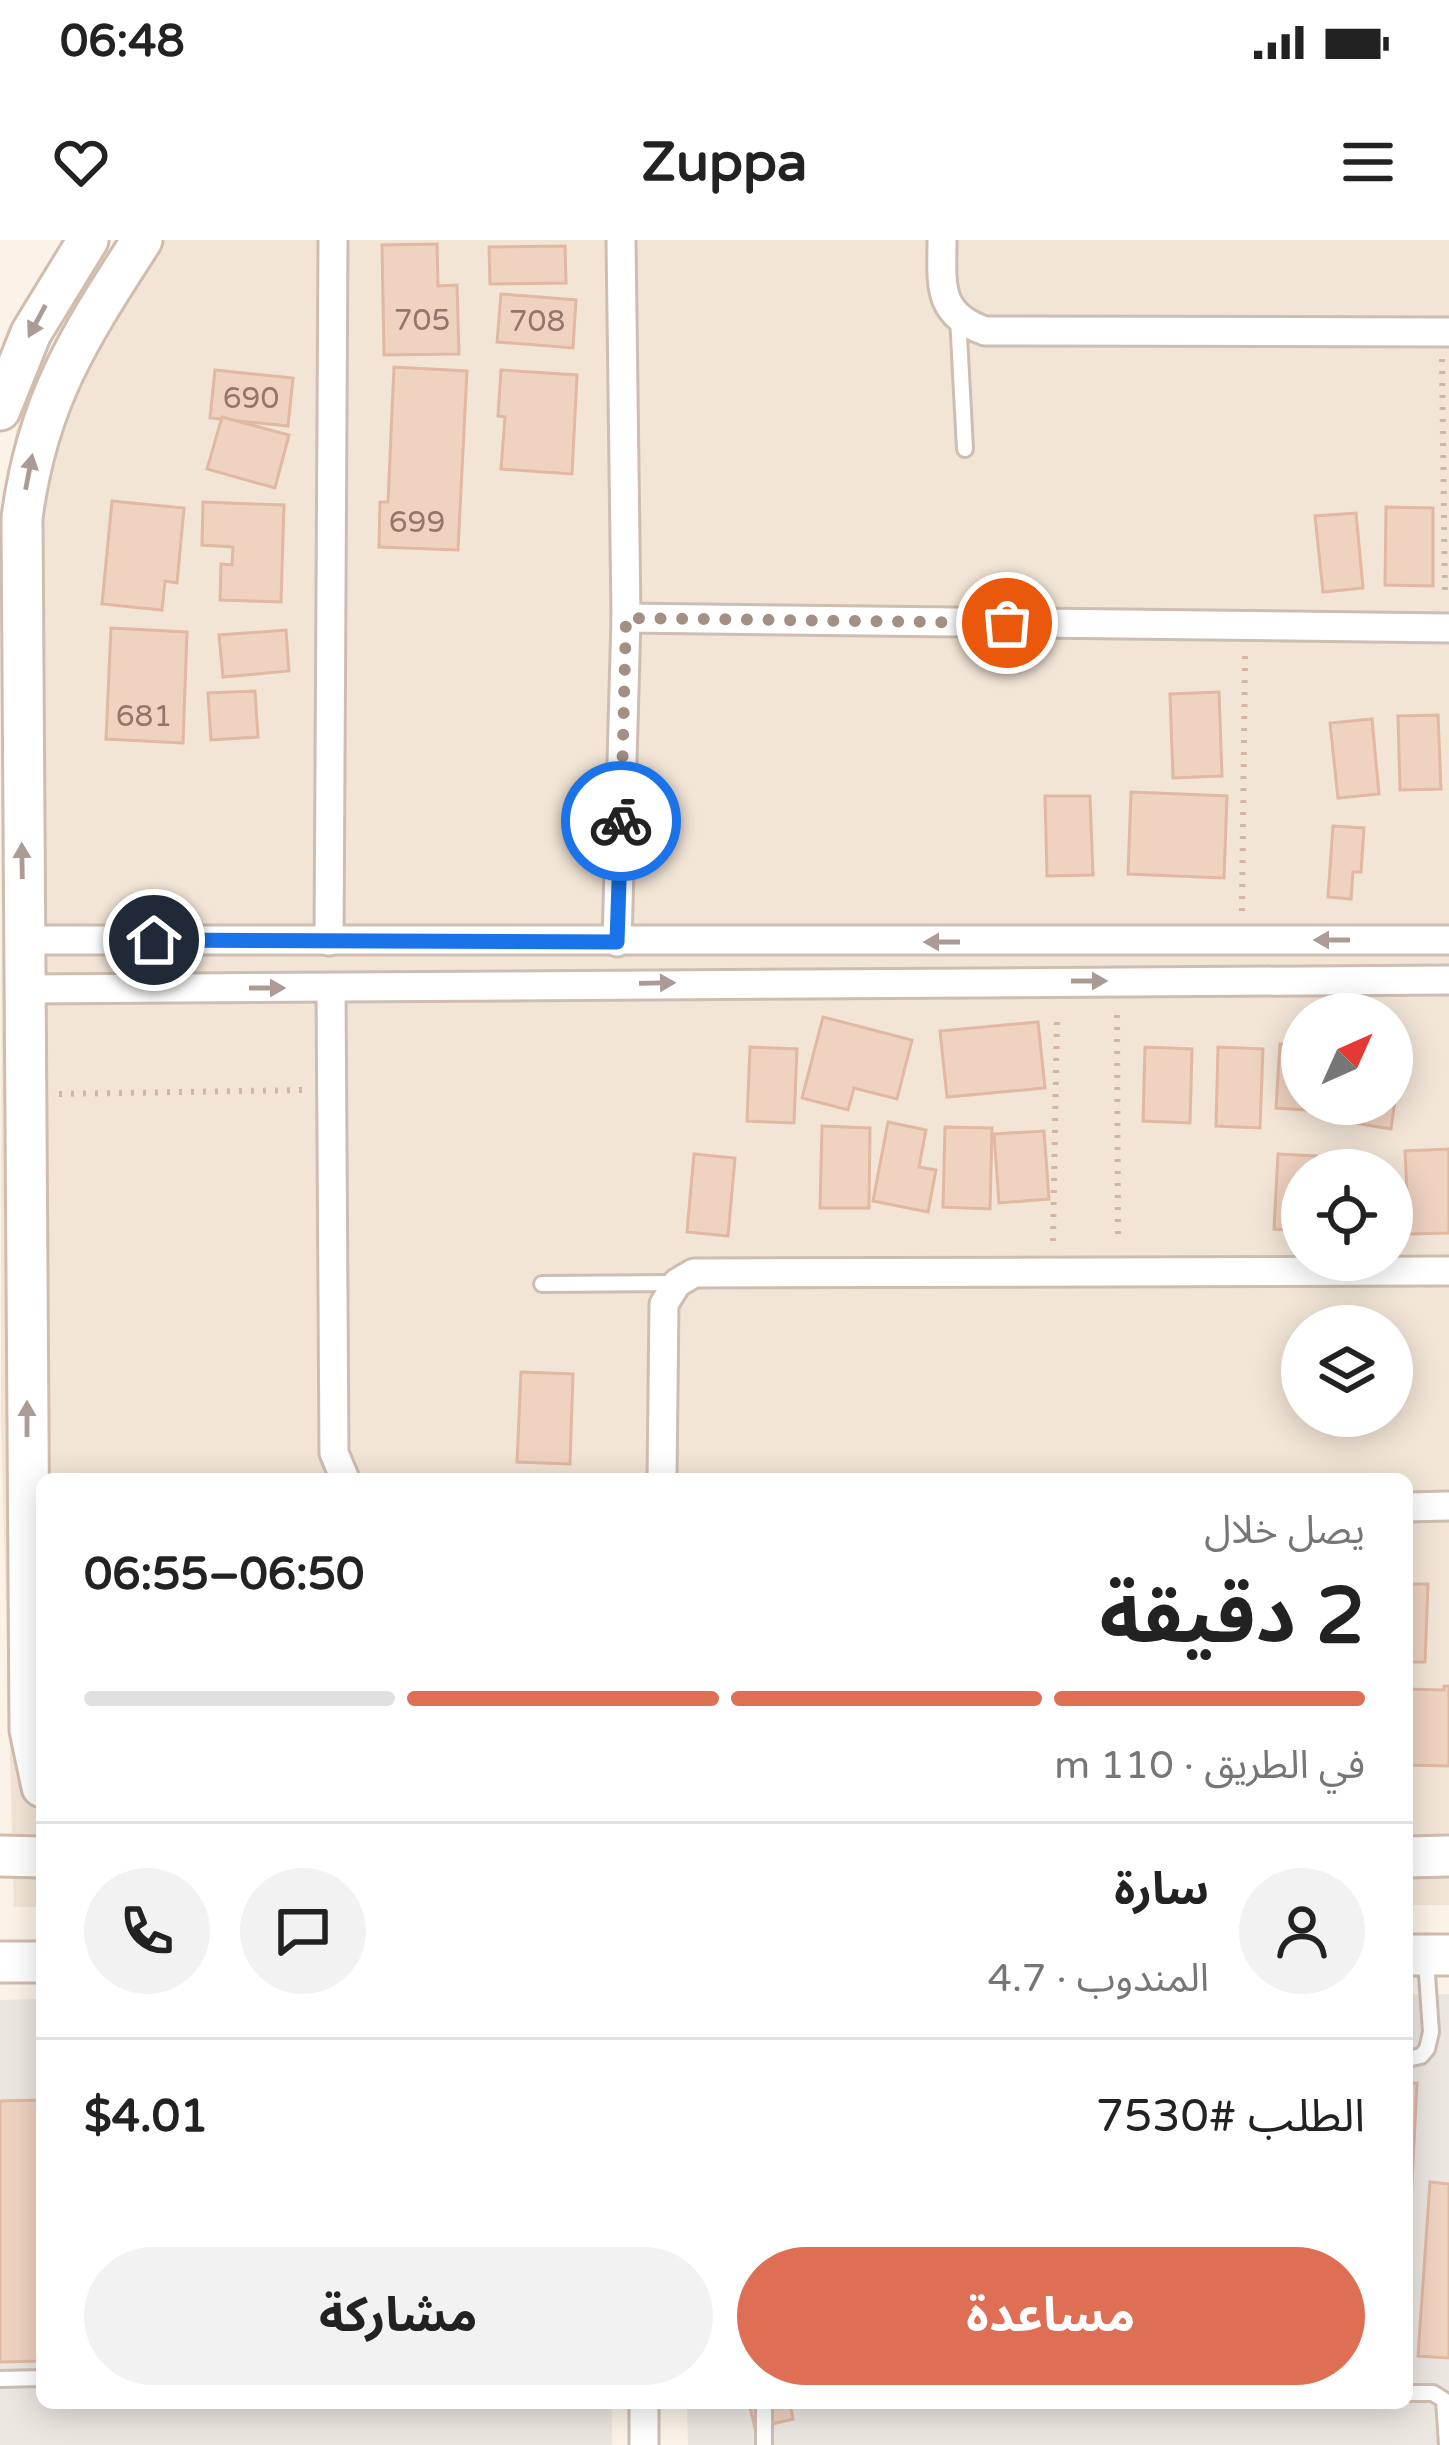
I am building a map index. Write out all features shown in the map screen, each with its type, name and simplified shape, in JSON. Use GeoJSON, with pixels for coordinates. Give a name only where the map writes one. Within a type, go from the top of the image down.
{"type":"FeatureCollection","features":[{"type":"Feature","properties":{"kind":"street"},"geometry":{"type":"LineString","coordinates":[[0,410],[31,333],[88,240]]}},
{"type":"Feature","properties":{"kind":"street"},"geometry":{"type":"LineString","coordinates":[[25,1766],[24,989],[10,681],[22,518],[37,436],[68,358],[142,240]]}},
{"type":"Feature","properties":{"kind":"street"},"geometry":{"type":"LineString","coordinates":[[329,941],[333,240]]}},
{"type":"Feature","properties":{"kind":"street"},"geometry":{"type":"LineString","coordinates":[[617,942],[626,618],[621,240]]}},
{"type":"Feature","properties":{"kind":"street"},"geometry":{"type":"LineString","coordinates":[[942,240],[942,292],[958,317],[971,326],[1000,332],[1445,332]]}},
{"type":"Feature","properties":{"kind":"street"},"geometry":{"type":"LineString","coordinates":[[626,618],[1447,628]]}},
{"type":"Feature","properties":{"kind":"street"},"geometry":{"type":"LineString","coordinates":[[23,940],[1449,940]]}},
{"type":"Feature","properties":{"kind":"street"},"geometry":{"type":"LineString","coordinates":[[725,982],[726,943]]}},
{"type":"Feature","properties":{"kind":"street"},"geometry":{"type":"LineString","coordinates":[[24,989],[1449,980]]}},
{"type":"Feature","properties":{"kind":"street"},"geometry":{"type":"LineString","coordinates":[[331,988],[334,1453],[342,1473]]}},
{"type":"Feature","properties":{"kind":"street"},"geometry":{"type":"LineString","coordinates":[[662,1473],[662,1317],[668,1292],[677,1282],[704,1272],[1449,1271]]}},
{"type":"Feature","properties":{"kind":"street"},"geometry":{"type":"LineString","coordinates":[[1413,1507],[1449,1506]]}},
{"type":"Feature","properties":{"kind":"street"},"geometry":{"type":"LineString","coordinates":[[0,1856],[36,1857]]}},
{"type":"Feature","properties":{"kind":"street"},"geometry":{"type":"LineString","coordinates":[[1413,1857],[1449,1856]]}},
{"type":"Feature","properties":{"kind":"street"},"geometry":{"type":"LineString","coordinates":[[0,1962],[36,1962]]}},
{"type":"Feature","properties":{"kind":"street"},"geometry":{"type":"LineString","coordinates":[[644,2409],[644,2445]]}},
{"type":"Feature","properties":{"kind":"lane"},"geometry":{"type":"LineString","coordinates":[[958,317],[965,449]]}},
{"type":"Feature","properties":{"kind":"lane"},"geometry":{"type":"LineString","coordinates":[[542,1284],[677,1282]]}},
{"type":"Feature","properties":{"kind":"lane"},"geometry":{"type":"LineString","coordinates":[[1413,2058],[1421,2056],[1429,2042],[1427,1955]]}},
{"type":"Feature","properties":{"kind":"lane"},"geometry":{"type":"LineString","coordinates":[[0,2379],[36,2378]]}},
{"type":"Feature","properties":{"kind":"lane"},"geometry":{"type":"LineString","coordinates":[[1413,2393],[1433,2393],[1444,2401],[1447,2445]]}},
{"type":"Feature","properties":{"kind":"lane"},"geometry":{"type":"LineString","coordinates":[[764,2409],[764,2445]]}},
{"type":"Feature","properties":{"kind":"path"},"geometry":{"type":"LineString","coordinates":[[1445,332],[1447,628]]}},
{"type":"Feature","properties":{"kind":"path"},"geometry":{"type":"LineString","coordinates":[[1242,940],[1245,626]]}},
{"type":"Feature","properties":{"kind":"path"},"geometry":{"type":"LineString","coordinates":[[1053,1272],[1057,981]]}},
{"type":"Feature","properties":{"kind":"path"},"geometry":{"type":"LineString","coordinates":[[1117,981],[1118,1271]]}},
{"type":"Feature","properties":{"kind":"path"},"geometry":{"type":"LineString","coordinates":[[25,1094],[331,1089]]}},
{"type":"Feature","properties":{"kind":"shaded area"},"geometry":{"type":"Polygon","coordinates":[[[116,240],[1449,240],[1449,1905],[1413,1905],[1413,1473],[36,1473],[36,1907],[14,1907],[1,1424],[2,516],[16,431],[68,312],[116,240]]]}},
{"type":"Feature","properties":{"kind":"shaded area"},"geometry":{"type":"Polygon","coordinates":[[[1413,1994],[1449,1994],[1449,2445],[688,2445],[687,2409],[1413,2409],[1413,1994]]]}},
{"type":"Feature","properties":{"kind":"shaded area"},"geometry":{"type":"Polygon","coordinates":[[[36,1999],[36,2409],[612,2409],[612,2445],[0,2445],[0,2000],[36,1999]]]}},
{"type":"Feature","properties":{"kind":"building"},"geometry":{"type":"Polygon","coordinates":[[[437,244],[438,286],[457,285],[459,354],[384,355],[382,245],[437,244]]]}},
{"type":"Feature","properties":{"kind":"building"},"geometry":{"type":"Polygon","coordinates":[[[565,246],[566,283],[490,284],[489,247],[565,246]]]}},
{"type":"Feature","properties":{"kind":"building"},"geometry":{"type":"Polygon","coordinates":[[[501,294],[576,300],[573,348],[497,342],[501,294]]]}},
{"type":"Feature","properties":{"kind":"building"},"geometry":{"type":"Polygon","coordinates":[[[394,367],[467,371],[458,550],[379,547],[380,502],[388,502],[394,367]]]}},
{"type":"Feature","properties":{"kind":"building"},"geometry":{"type":"Polygon","coordinates":[[[215,370],[293,378],[288,426],[210,418],[215,370]]]}},
{"type":"Feature","properties":{"kind":"building"},"geometry":{"type":"Polygon","coordinates":[[[501,370],[577,375],[572,474],[501,469],[505,417],[498,416],[501,370]]]}},
{"type":"Feature","properties":{"kind":"building"},"geometry":{"type":"Polygon","coordinates":[[[222,417],[289,435],[275,488],[207,469],[222,417]]]}},
{"type":"Feature","properties":{"kind":"building"},"geometry":{"type":"Polygon","coordinates":[[[112,501],[184,508],[177,583],[165,581],[162,610],[102,604],[112,501]]]}},
{"type":"Feature","properties":{"kind":"building"},"geometry":{"type":"Polygon","coordinates":[[[203,502],[284,505],[281,602],[220,600],[221,564],[232,565],[233,547],[202,545],[203,502]]]}},
{"type":"Feature","properties":{"kind":"building"},"geometry":{"type":"Polygon","coordinates":[[[1386,507],[1433,508],[1433,586],[1385,585],[1386,507]]]}},
{"type":"Feature","properties":{"kind":"building"},"geometry":{"type":"Polygon","coordinates":[[[1356,513],[1363,588],[1323,592],[1315,516],[1356,513]]]}},
{"type":"Feature","properties":{"kind":"building"},"geometry":{"type":"Polygon","coordinates":[[[111,628],[187,632],[183,743],[106,739],[111,628]]]}},
{"type":"Feature","properties":{"kind":"building"},"geometry":{"type":"Polygon","coordinates":[[[286,630],[289,671],[223,677],[219,635],[286,630]]]}},
{"type":"Feature","properties":{"kind":"building"},"geometry":{"type":"Polygon","coordinates":[[[255,691],[258,737],[211,740],[208,693],[255,691]]]}},
{"type":"Feature","properties":{"kind":"building"},"geometry":{"type":"Polygon","coordinates":[[[1219,692],[1222,776],[1173,778],[1170,694],[1219,692]]]}},
{"type":"Feature","properties":{"kind":"building"},"geometry":{"type":"Polygon","coordinates":[[[1438,715],[1441,789],[1400,790],[1398,716],[1438,715]]]}},
{"type":"Feature","properties":{"kind":"building"},"geometry":{"type":"Polygon","coordinates":[[[1372,719],[1379,794],[1338,798],[1330,723],[1372,719]]]}},
{"type":"Feature","properties":{"kind":"building"},"geometry":{"type":"Polygon","coordinates":[[[1131,792],[1227,796],[1224,878],[1128,874],[1131,792]]]}},
{"type":"Feature","properties":{"kind":"building"},"geometry":{"type":"Polygon","coordinates":[[[1045,796],[1090,796],[1093,875],[1047,876],[1045,796]]]}},
{"type":"Feature","properties":{"kind":"building"},"geometry":{"type":"Polygon","coordinates":[[[1333,826],[1364,828],[1361,872],[1353,872],[1351,899],[1328,897],[1333,826]]]}},
{"type":"Feature","properties":{"kind":"building"},"geometry":{"type":"Polygon","coordinates":[[[823,1017],[912,1040],[897,1099],[854,1088],[848,1110],[802,1098],[823,1017]]]}},
{"type":"Feature","properties":{"kind":"building"},"geometry":{"type":"Polygon","coordinates":[[[1038,1022],[1045,1088],[947,1097],[940,1031],[1038,1022]]]}},
{"type":"Feature","properties":{"kind":"building"},"geometry":{"type":"Polygon","coordinates":[[[1280,1044],[1281,1108],[1276,1108],[1280,1044]]]}},
{"type":"Feature","properties":{"kind":"building"},"geometry":{"type":"Polygon","coordinates":[[[750,1047],[797,1049],[794,1123],[747,1121],[750,1047]]]}},
{"type":"Feature","properties":{"kind":"building"},"geometry":{"type":"Polygon","coordinates":[[[1145,1047],[1192,1049],[1190,1123],[1143,1121],[1145,1047]]]}},
{"type":"Feature","properties":{"kind":"building"},"geometry":{"type":"Polygon","coordinates":[[[1218,1047],[1263,1049],[1260,1128],[1216,1126],[1218,1047]]]}},
{"type":"Feature","properties":{"kind":"building"},"geometry":{"type":"Polygon","coordinates":[[[888,1122],[926,1130],[919,1167],[936,1170],[928,1212],[873,1201],[888,1122]]]}},
{"type":"Feature","properties":{"kind":"building"},"geometry":{"type":"Polygon","coordinates":[[[822,1126],[870,1128],[869,1208],[820,1208],[822,1126]]]}},
{"type":"Feature","properties":{"kind":"building"},"geometry":{"type":"Polygon","coordinates":[[[945,1127],[992,1128],[990,1209],[943,1207],[945,1127]]]}},
{"type":"Feature","properties":{"kind":"building"},"geometry":{"type":"Polygon","coordinates":[[[1044,1131],[1049,1199],[999,1203],[994,1134],[1044,1131]]]}},
{"type":"Feature","properties":{"kind":"building"},"geometry":{"type":"Polygon","coordinates":[[[1449,1149],[1449,1233],[1413,1234],[1413,1151],[1449,1149]]]}},
{"type":"Feature","properties":{"kind":"building"},"geometry":{"type":"Polygon","coordinates":[[[694,1154],[735,1158],[728,1236],[687,1232],[694,1154]]]}},
{"type":"Feature","properties":{"kind":"building"},"geometry":{"type":"Polygon","coordinates":[[[1278,1154],[1281,1154],[1281,1230],[1274,1229],[1278,1154]]]}},
{"type":"Feature","properties":{"kind":"building"},"geometry":{"type":"Polygon","coordinates":[[[521,1372],[573,1374],[570,1464],[517,1462],[521,1372]]]}},
{"type":"Feature","properties":{"kind":"building"},"geometry":{"type":"Polygon","coordinates":[[[1413,1584],[1428,1584],[1425,1662],[1413,1662],[1413,1584]]]}},
{"type":"Feature","properties":{"kind":"building"},"geometry":{"type":"Polygon","coordinates":[[[1449,1686],[1449,1766],[1413,1765],[1413,1689],[1449,1686]]]}},
{"type":"Feature","properties":{"kind":"building"},"geometry":{"type":"Polygon","coordinates":[[[1413,2083],[1417,2083],[1413,2164],[1413,2083]]]}},
{"type":"Feature","properties":{"kind":"building"},"geometry":{"type":"Polygon","coordinates":[[[36,2100],[36,2361],[0,2362],[0,2101],[36,2100]]]}},
{"type":"Feature","properties":{"kind":"building"},"geometry":{"type":"Polygon","coordinates":[[[1430,2182],[1449,2184],[1449,2358],[1418,2356],[1430,2182]]]}},
{"type":"Feature","properties":{"kind":"building"},"geometry":{"type":"Polygon","coordinates":[[[750,2409],[791,2409],[793,2419],[755,2428],[750,2409]]]}},
{"type":"Feature","properties":{"kind":"way so far"},"geometry":{"type":"LineString","coordinates":[[621,821],[626,618],[1007,623]]}},
{"type":"Feature","properties":{"kind":"route"},"geometry":{"type":"LineString","coordinates":[[154,940],[617,942],[621,821]]}}]}
